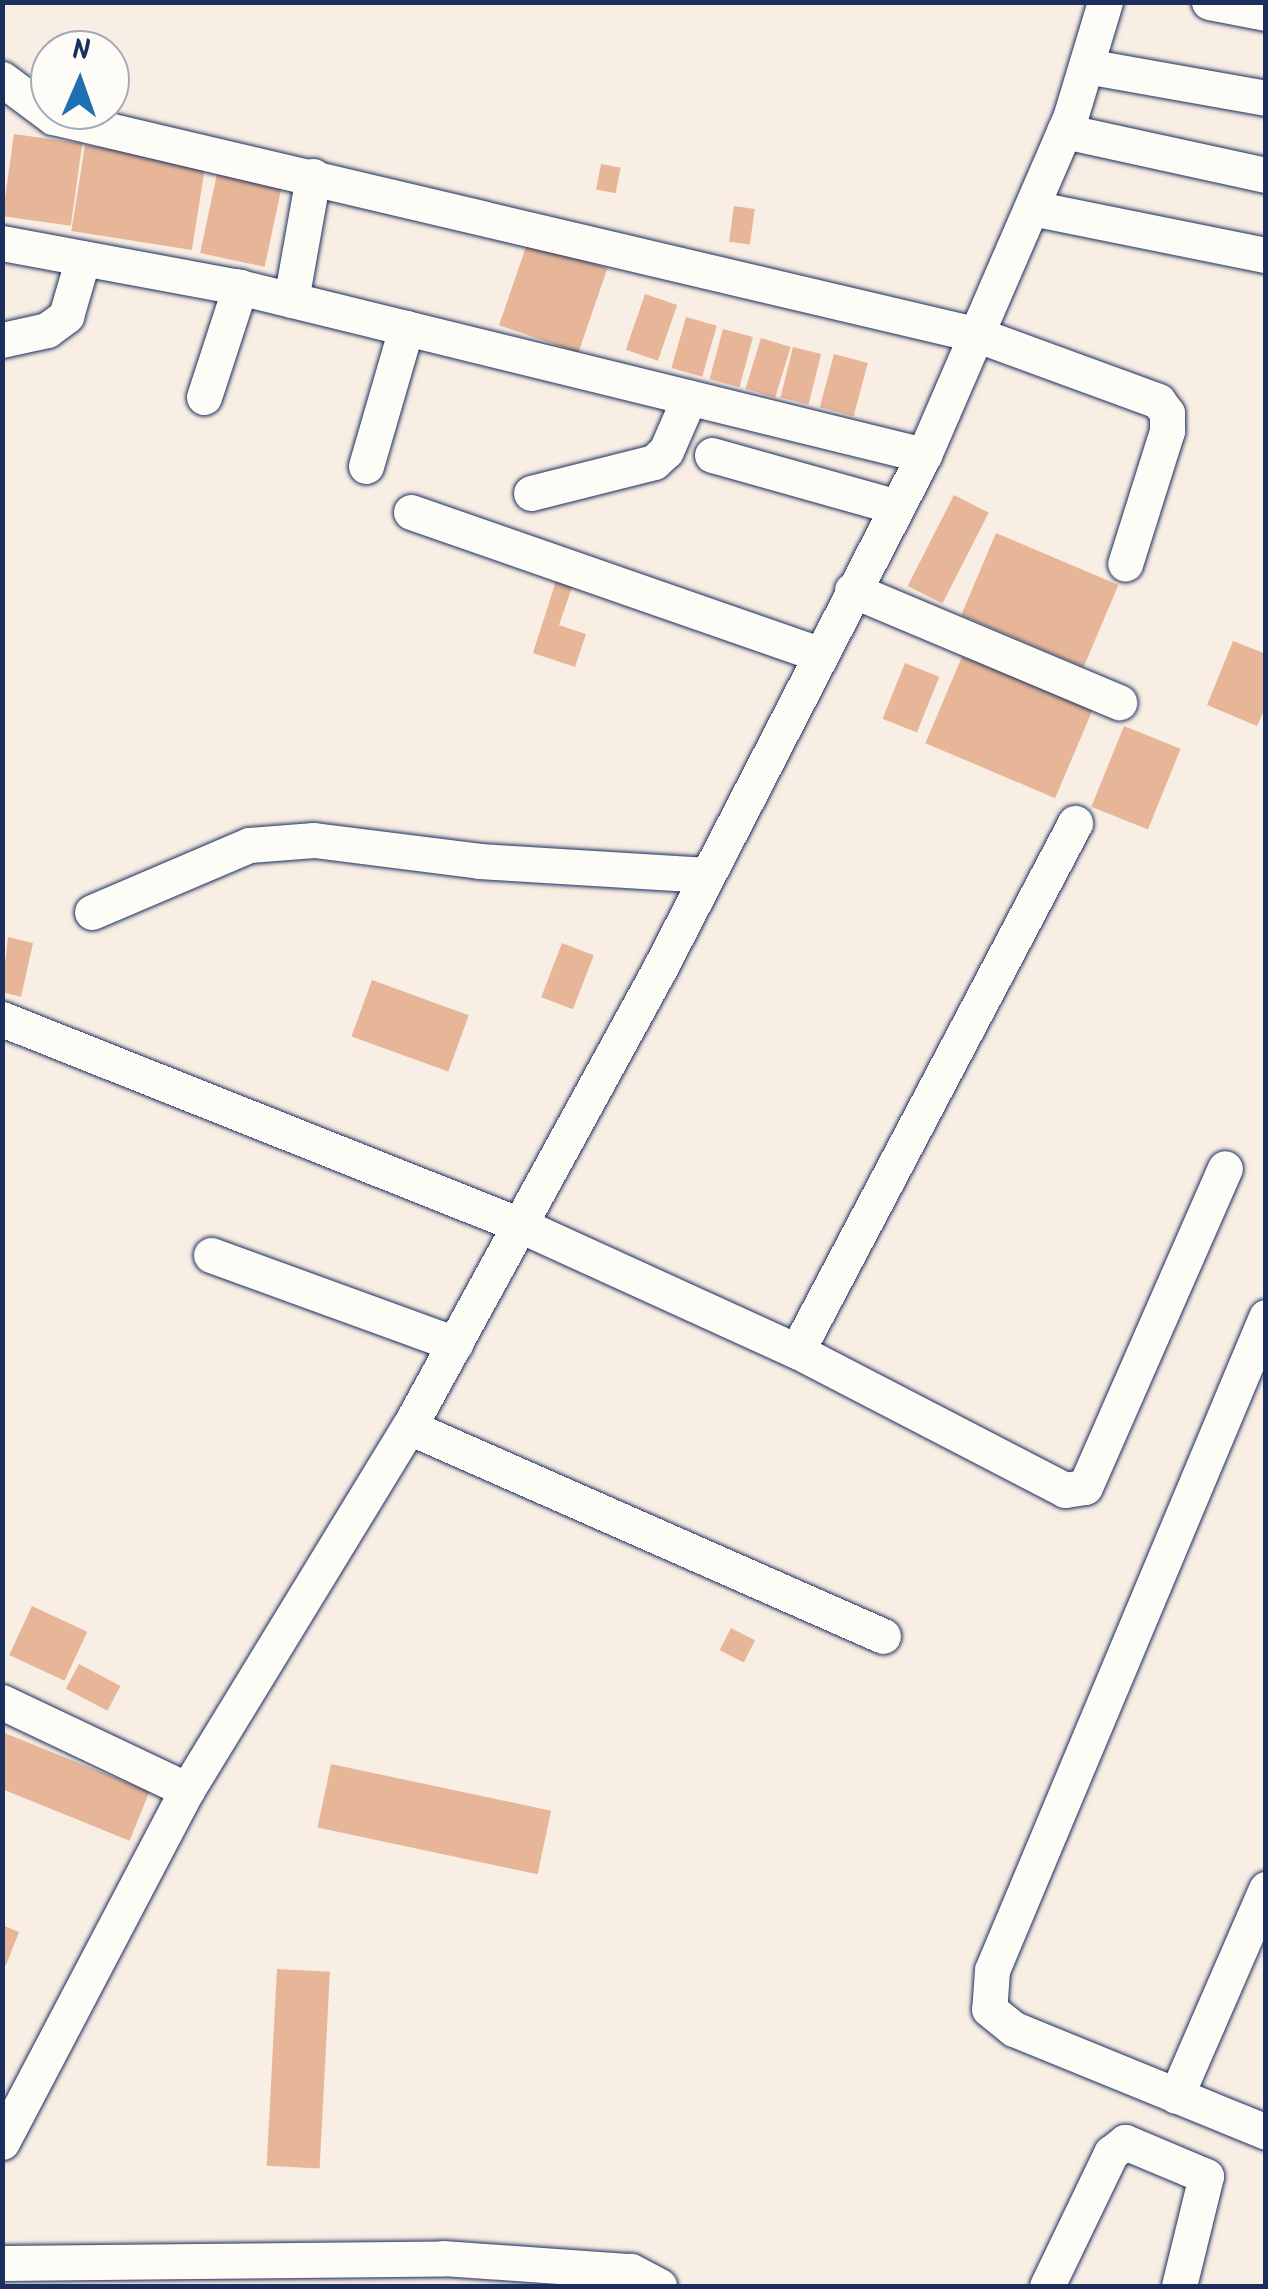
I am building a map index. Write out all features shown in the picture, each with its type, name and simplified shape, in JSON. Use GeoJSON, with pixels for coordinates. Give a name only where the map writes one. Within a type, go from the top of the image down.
{"type":"FeatureCollection","features":[{"type":"Feature","properties":{"kind":"street"},"geometry":{"type":"LineString","coordinates":[[2,2142],[187,1790],[455,1344],[924,455],[1064,131],[1105,2]]}},
{"type":"Feature","properties":{"kind":"street"},"geometry":{"type":"LineString","coordinates":[[1209,2],[1266,13]]}},
{"type":"Feature","properties":{"kind":"street"},"geometry":{"type":"LineString","coordinates":[[1086,66],[1266,98]]}},
{"type":"Feature","properties":{"kind":"street"},"geometry":{"type":"LineString","coordinates":[[2,80],[53,117],[978,335],[1158,401],[1168,413],[1125,564]]}},
{"type":"Feature","properties":{"kind":"street"},"geometry":{"type":"LineString","coordinates":[[1064,131],[1266,175]]}},
{"type":"Feature","properties":{"kind":"street"},"geometry":{"type":"LineString","coordinates":[[291,300],[314,176]]}},
{"type":"Feature","properties":{"kind":"street"},"geometry":{"type":"LineString","coordinates":[[1032,208],[1266,255]]}},
{"type":"Feature","properties":{"kind":"street"},"geometry":{"type":"LineString","coordinates":[[2,243],[240,287],[924,455]]}},
{"type":"Feature","properties":{"kind":"street"},"geometry":{"type":"LineString","coordinates":[[2,340],[48,330],[66,316],[84,258]]}},
{"type":"Feature","properties":{"kind":"street"},"geometry":{"type":"LineString","coordinates":[[204,397],[240,287]]}},
{"type":"Feature","properties":{"kind":"street"},"geometry":{"type":"LineString","coordinates":[[366,466],[406,328]]}},
{"type":"Feature","properties":{"kind":"street"},"geometry":{"type":"LineString","coordinates":[[531,493],[654,462],[666,451],[689,398]]}},
{"type":"Feature","properties":{"kind":"street"},"geometry":{"type":"LineString","coordinates":[[712,456],[897,507]]}},
{"type":"Feature","properties":{"kind":"street"},"geometry":{"type":"LineString","coordinates":[[412,512],[818,654]]}},
{"type":"Feature","properties":{"kind":"street"},"geometry":{"type":"LineString","coordinates":[[852,590],[1119,702]]}},
{"type":"Feature","properties":{"kind":"street"},"geometry":{"type":"LineString","coordinates":[[797,1351],[1075,823]]}},
{"type":"Feature","properties":{"kind":"street"},"geometry":{"type":"LineString","coordinates":[[92,912],[249,845],[314,840],[480,861],[706,874]]}},
{"type":"Feature","properties":{"kind":"street"},"geometry":{"type":"LineString","coordinates":[[2,1019],[520,1225],[797,1351],[1064,1490],[1085,1487],[1225,1168]]}},
{"type":"Feature","properties":{"kind":"street"},"geometry":{"type":"LineString","coordinates":[[211,1255],[455,1344]]}},
{"type":"Feature","properties":{"kind":"street"},"geometry":{"type":"LineString","coordinates":[[1266,1317],[992,1970],[989,2009],[1014,2029],[1266,2132]]}},
{"type":"Feature","properties":{"kind":"street"},"geometry":{"type":"LineString","coordinates":[[409,1426],[883,1636]]}},
{"type":"Feature","properties":{"kind":"street"},"geometry":{"type":"LineString","coordinates":[[2,1702],[187,1790]]}},
{"type":"Feature","properties":{"kind":"street"},"geometry":{"type":"LineString","coordinates":[[1176,2096],[1266,1888]]}},
{"type":"Feature","properties":{"kind":"street"},"geometry":{"type":"LineString","coordinates":[[1046,2286],[1111,2153],[1125,2142],[1206,2176],[1179,2286]]}},
{"type":"Feature","properties":{"kind":"street"},"geometry":{"type":"LineString","coordinates":[[2,2263],[443,2258],[631,2271],[659,2286]]}},
{"type":"Feature","properties":{"kind":"building"},"geometry":{"type":"Polygon","coordinates":[[[14,134],[82,144],[71,226],[2,216],[14,134]]]}},
{"type":"Feature","properties":{"kind":"building"},"geometry":{"type":"Polygon","coordinates":[[[85,145],[205,164],[192,250],[71,231],[85,145]]]}},
{"type":"Feature","properties":{"kind":"building"},"geometry":{"type":"Polygon","coordinates":[[[601,164],[621,168],[616,193],[596,190],[601,164]]]}},
{"type":"Feature","properties":{"kind":"building"},"geometry":{"type":"Polygon","coordinates":[[[218,169],[283,183],[265,267],[200,253],[218,169]]]}},
{"type":"Feature","properties":{"kind":"building"},"geometry":{"type":"Polygon","coordinates":[[[734,206],[755,209],[750,245],[729,242],[734,206]]]}},
{"type":"Feature","properties":{"kind":"building"},"geometry":{"type":"Polygon","coordinates":[[[528,241],[607,268],[578,352],[499,325],[528,241]]]}},
{"type":"Feature","properties":{"kind":"building"},"geometry":{"type":"Polygon","coordinates":[[[645,294],[677,305],[658,361],[626,350],[645,294]]]}},
{"type":"Feature","properties":{"kind":"building"},"geometry":{"type":"Polygon","coordinates":[[[686,317],[717,326],[702,377],[671,368],[686,317]]]}},
{"type":"Feature","properties":{"kind":"building"},"geometry":{"type":"Polygon","coordinates":[[[723,329],[753,337],[739,387],[710,379],[723,329]]]}},
{"type":"Feature","properties":{"kind":"building"},"geometry":{"type":"Polygon","coordinates":[[[761,338],[791,347],[775,398],[746,389],[761,338]]]}},
{"type":"Feature","properties":{"kind":"building"},"geometry":{"type":"Polygon","coordinates":[[[793,347],[821,354],[809,404],[780,397],[793,347]]]}},
{"type":"Feature","properties":{"kind":"building"},"geometry":{"type":"Polygon","coordinates":[[[834,354],[868,363],[854,416],[820,407],[834,354]]]}},
{"type":"Feature","properties":{"kind":"building"},"geometry":{"type":"Polygon","coordinates":[[[954,495],[989,513],[942,604],[908,586],[954,495]]]}},
{"type":"Feature","properties":{"kind":"building"},"geometry":{"type":"Polygon","coordinates":[[[996,533],[1118,585],[1084,667],[961,615],[996,533]]]}},
{"type":"Feature","properties":{"kind":"building"},"geometry":{"type":"Polygon","coordinates":[[[561,565],[578,570],[559,625],[586,634],[575,667],[533,653],[561,565]]]}},
{"type":"Feature","properties":{"kind":"building"},"geometry":{"type":"Polygon","coordinates":[[[1233,641],[1266,654],[1266,706],[1257,726],[1207,705],[1233,641]]]}},
{"type":"Feature","properties":{"kind":"building"},"geometry":{"type":"Polygon","coordinates":[[[964,652],[1094,707],[1055,798],[925,743],[964,652]]]}},
{"type":"Feature","properties":{"kind":"building"},"geometry":{"type":"Polygon","coordinates":[[[905,663],[939,677],[917,732],[883,719],[905,663]]]}},
{"type":"Feature","properties":{"kind":"building"},"geometry":{"type":"Polygon","coordinates":[[[1124,726],[1181,749],[1148,830],[1091,807],[1124,726]]]}},
{"type":"Feature","properties":{"kind":"building"},"geometry":{"type":"Polygon","coordinates":[[[8,937],[33,943],[21,997],[2,992],[8,937]]]}},
{"type":"Feature","properties":{"kind":"building"},"geometry":{"type":"Polygon","coordinates":[[[562,943],[594,955],[573,1009],[541,997],[562,943]]]}},
{"type":"Feature","properties":{"kind":"building"},"geometry":{"type":"Polygon","coordinates":[[[372,980],[469,1015],[448,1072],[351,1036],[372,980]]]}},
{"type":"Feature","properties":{"kind":"building"},"geometry":{"type":"Polygon","coordinates":[[[32,1606],[87,1632],[64,1681],[9,1655],[32,1606]]]}},
{"type":"Feature","properties":{"kind":"building"},"geometry":{"type":"Polygon","coordinates":[[[731,1628],[755,1640],[744,1663],[720,1650],[731,1628]]]}},
{"type":"Feature","properties":{"kind":"building"},"geometry":{"type":"Polygon","coordinates":[[[79,1664],[120,1686],[107,1711],[66,1689],[79,1664]]]}},
{"type":"Feature","properties":{"kind":"building"},"geometry":{"type":"Polygon","coordinates":[[[2,1732],[149,1792],[130,1841],[2,1789],[2,1732]]]}},
{"type":"Feature","properties":{"kind":"building"},"geometry":{"type":"Polygon","coordinates":[[[331,1764],[551,1811],[538,1874],[317,1828],[331,1764]]]}},
{"type":"Feature","properties":{"kind":"building"},"geometry":{"type":"Polygon","coordinates":[[[2,1925],[19,1932],[6,1965],[2,1964],[2,1925]]]}},
{"type":"Feature","properties":{"kind":"building"},"geometry":{"type":"Polygon","coordinates":[[[277,1969],[330,1972],[320,2169],[267,2166],[277,1969]]]}}]}
